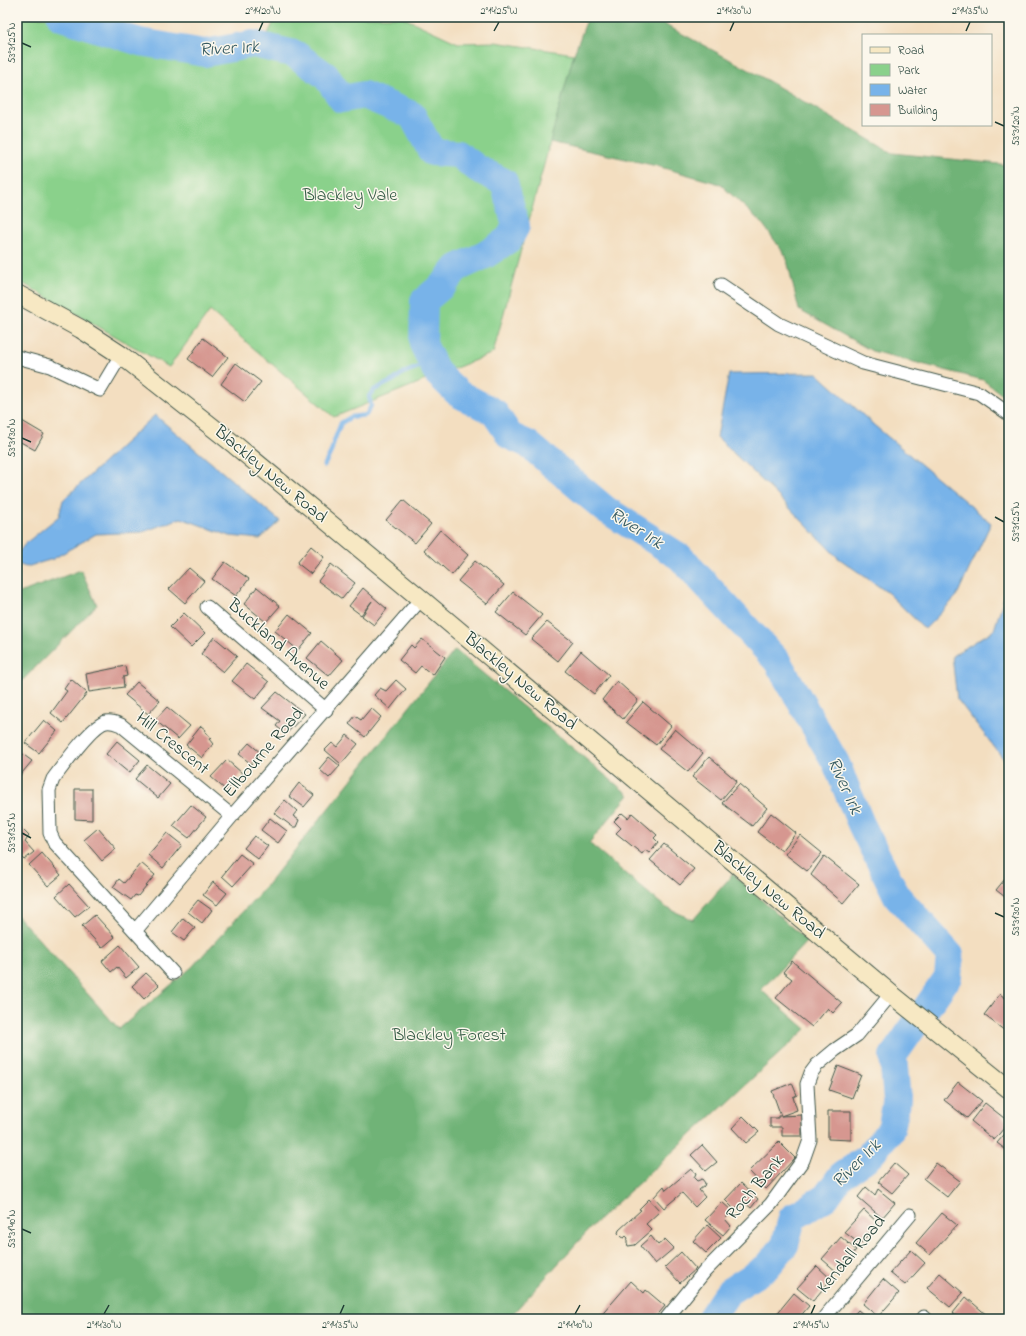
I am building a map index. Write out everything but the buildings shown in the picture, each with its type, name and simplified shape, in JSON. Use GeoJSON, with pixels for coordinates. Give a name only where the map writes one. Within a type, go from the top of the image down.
{"type":"FeatureCollection","features":[{"type":"Feature","properties":{"kind":"street"},"geometry":{"type":"LineString","coordinates":[[721,285],[778,324],[863,363],[979,393],[1009,414]]}},
{"type":"Feature","properties":{"kind":"street","name":"Blackley New Road"},"geometry":{"type":"LineString","coordinates":[[17,294],[82,329],[121,355],[235,445],[421,599],[891,994],[1009,1089]]}},
{"type":"Feature","properties":{"kind":"street"},"geometry":{"type":"LineString","coordinates":[[17,357],[50,366],[100,390],[121,355]]}},
{"type":"Feature","properties":{"kind":"street","name":"Ellbourne Road"},"geometry":{"type":"LineString","coordinates":[[135,931],[232,816],[326,710],[421,599]]}},
{"type":"Feature","properties":{"kind":"street","name":"Buckland Avenue"},"geometry":{"type":"LineString","coordinates":[[207,607],[326,710]]}},
{"type":"Feature","properties":{"kind":"street","name":"Hill Crescent"},"geometry":{"type":"LineString","coordinates":[[173,973],[54,842],[50,833],[48,790],[50,784],[91,732],[105,722],[113,721],[121,725],[232,816]]}},
{"type":"Feature","properties":{"kind":"street","name":"Roch Bank"},"geometry":{"type":"LineString","coordinates":[[666,1319],[705,1271],[771,1204],[803,1160],[810,1140],[807,1084],[811,1073],[817,1065],[835,1050],[857,1035],[891,994]]}},
{"type":"Feature","properties":{"kind":"street","name":"Kendall Road"},"geometry":{"type":"LineString","coordinates":[[823,1319],[910,1215]]}},
{"type":"Feature","properties":{"kind":"green space","name":"Blackley Vale"},"geometry":{"type":"Polygon","coordinates":[[[17,17],[59,17],[209,57],[268,34],[276,17],[402,17],[458,43],[495,42],[574,54],[493,353],[334,417],[210,311],[169,367],[17,280],[17,17]]]}},
{"type":"Feature","properties":{"kind":"green space"},"geometry":{"type":"Polygon","coordinates":[[[588,17],[651,17],[753,72],[892,153],[1009,165],[1009,400],[983,380],[872,351],[799,310],[786,256],[762,223],[720,184],[657,166],[550,142],[574,54],[588,17]]]}},
{"type":"Feature","properties":{"kind":"green space"},"geometry":{"type":"Polygon","coordinates":[[[81,570],[97,605],[17,686],[17,594],[81,570]]]}},
{"type":"Feature","properties":{"kind":"green space","name":"Blackley Forest"},"geometry":{"type":"Polygon","coordinates":[[[455,650],[629,795],[589,843],[665,907],[693,920],[733,874],[807,941],[761,990],[806,1029],[594,1224],[508,1319],[17,1319],[17,915],[119,1029],[192,967],[267,885],[455,650]]]}},
{"type":"Feature","properties":{"kind":"water"},"geometry":{"type":"Polygon","coordinates":[[[817,373],[875,426],[991,523],[956,597],[925,629],[888,593],[837,557],[776,494],[717,437],[729,374],[817,373]]]}},
{"type":"Feature","properties":{"kind":"water"},"geometry":{"type":"Polygon","coordinates":[[[155,415],[280,521],[260,539],[230,536],[181,518],[143,532],[96,534],[53,559],[26,567],[17,564],[17,554],[26,543],[59,516],[63,500],[155,415]]]}},
{"type":"Feature","properties":{"kind":"water"},"geometry":{"type":"Polygon","coordinates":[[[1009,581],[1009,766],[957,699],[952,656],[994,630],[1009,581]]]}},
{"type":"Feature","properties":{"kind":"waterway","name":"River Irk"},"geometry":{"type":"LineString","coordinates":[[61,17],[140,42],[205,53],[253,44],[295,54],[326,76],[342,99],[364,95],[412,115],[432,152],[458,154],[478,169],[504,182],[516,226],[509,239],[485,255],[457,268],[444,284],[424,301],[423,344],[437,373],[459,394],[494,412],[510,436],[528,444],[605,509],[680,557],[777,661],[836,763],[861,824],[897,896],[950,955],[948,977],[893,1056],[897,1100],[891,1129],[868,1157],[841,1176],[826,1197],[792,1218],[785,1245],[767,1267],[728,1292],[710,1319]]}},
{"type":"Feature","properties":{"kind":"waterway"},"geometry":{"type":"LineString","coordinates":[[324,466],[331,452],[341,423],[351,417],[366,415],[371,406],[369,396],[374,390],[394,380],[403,373],[432,362]]}}]}
